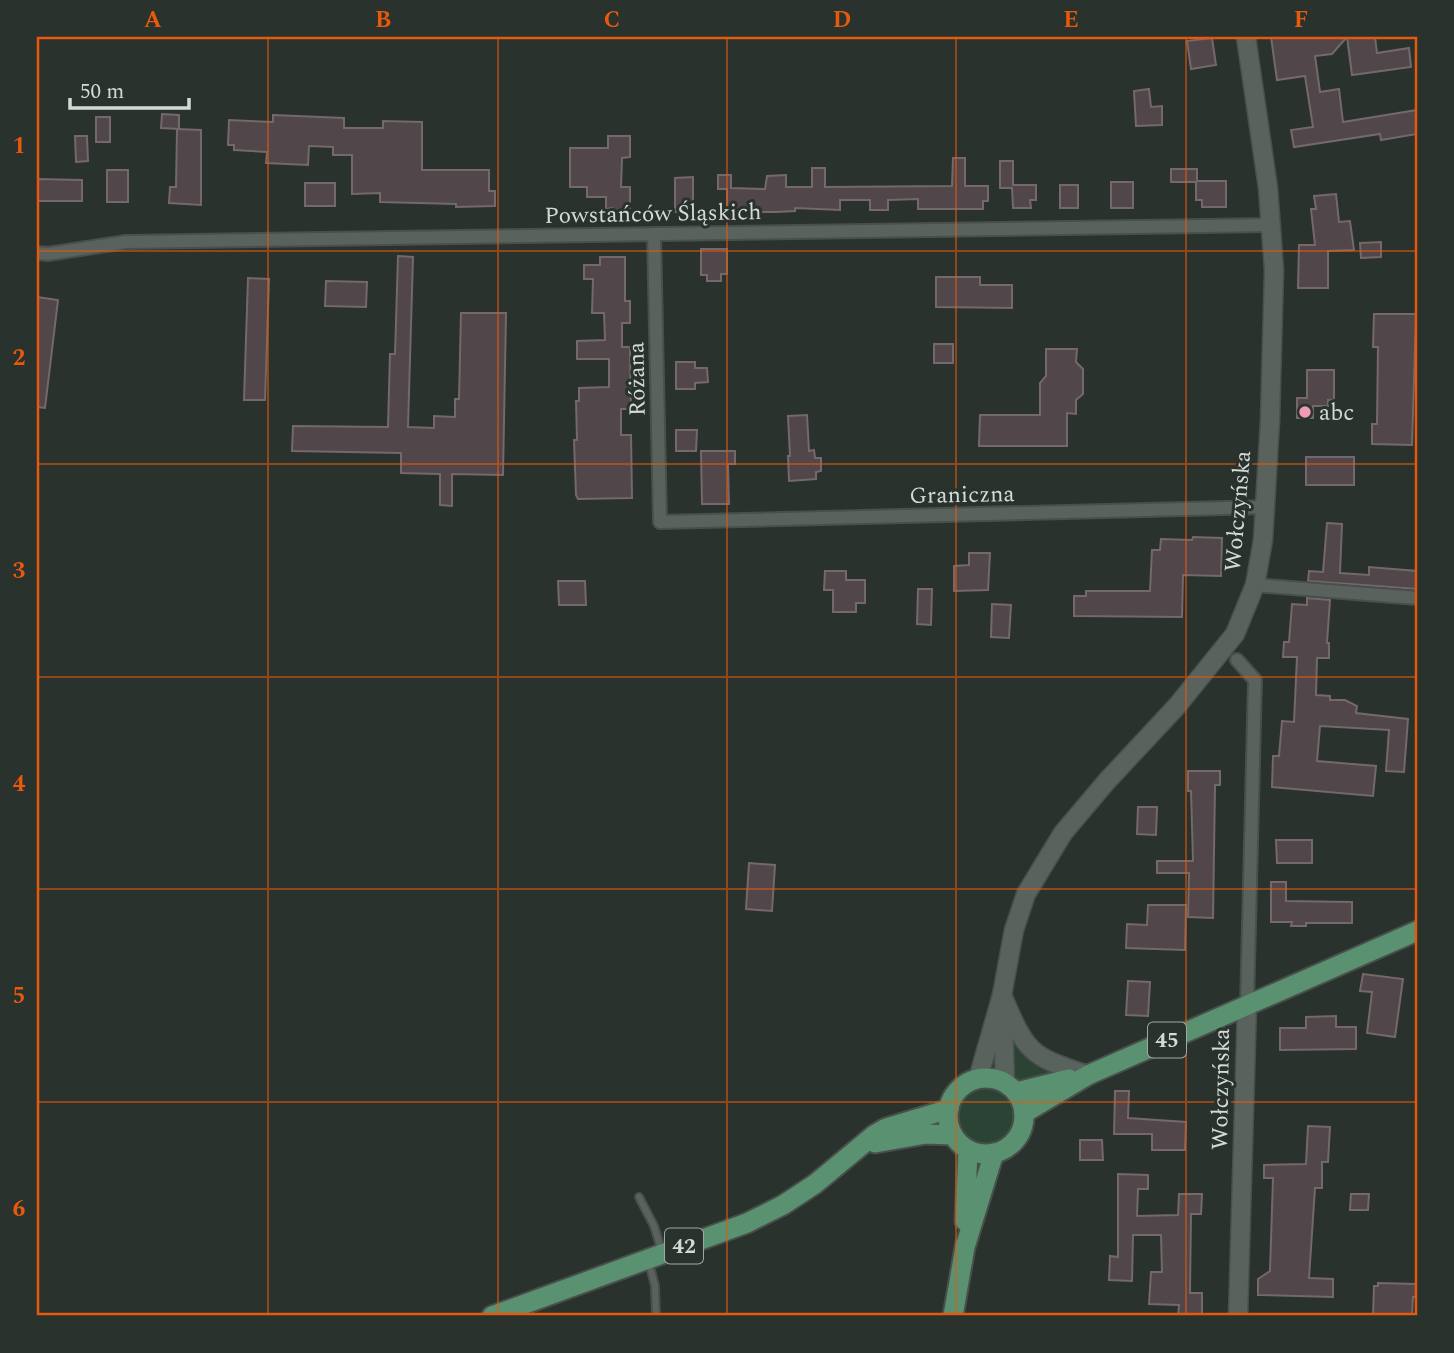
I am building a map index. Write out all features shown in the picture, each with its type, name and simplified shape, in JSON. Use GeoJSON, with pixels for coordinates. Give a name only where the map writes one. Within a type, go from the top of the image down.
{"type":"FeatureCollection","features":[{"type":"Feature","properties":{"kind":"main road","name":"45"},"geometry":{"type":"LineString","coordinates":[[1024,1113],[1088,1074],[1417,931]]}},
{"type":"Feature","properties":{"kind":"main road","name":"45"},"geometry":{"type":"LineString","coordinates":[[1010,1088],[1088,1074]]}},
{"type":"Feature","properties":{"kind":"main road"},"geometry":{"type":"LineString","coordinates":[[991,1078],[1010,1088],[1024,1113],[1024,1124],[1013,1143],[994,1153],[981,1154],[968,1150],[953,1135],[949,1122],[948,1109],[958,1090],[978,1079],[991,1078]]}},
{"type":"Feature","properties":{"kind":"main road","name":"42"},"geometry":{"type":"LineString","coordinates":[[492,1316],[747,1223],[783,1205],[815,1184],[886,1128],[948,1109]]}},
{"type":"Feature","properties":{"kind":"main road","name":"42"},"geometry":{"type":"LineString","coordinates":[[861,1147],[905,1137],[953,1135]]}},
{"type":"Feature","properties":{"kind":"main road"},"geometry":{"type":"LineString","coordinates":[[965,1247],[968,1150]]}},
{"type":"Feature","properties":{"kind":"main road"},"geometry":{"type":"LineString","coordinates":[[953,1316],[965,1247],[994,1153]]}},
{"type":"Feature","properties":{"kind":"street","name":"Wołczyńska"},"geometry":{"type":"LineString","coordinates":[[978,1079],[1002,995],[1014,930],[1026,894],[1063,833],[1206,673],[1235,634],[1255,585],[1263,540],[1265,507],[1274,270],[1272,225],[1246,37]]}},
{"type":"Feature","properties":{"kind":"street","name":"Powstańców Śląskich"},"geometry":{"type":"LineString","coordinates":[[37,253],[48,254],[126,242],[1272,225]]}},
{"type":"Feature","properties":{"kind":"street","name":"Różana"},"geometry":{"type":"LineString","coordinates":[[654,234],[660,522]]}},
{"type":"Feature","properties":{"kind":"street","name":"Graniczna"},"geometry":{"type":"LineString","coordinates":[[660,522],[1265,507]]}},
{"type":"Feature","properties":{"kind":"street"},"geometry":{"type":"LineString","coordinates":[[1255,585],[1417,598]]}},
{"type":"Feature","properties":{"kind":"street","name":"Wołczyńska"},"geometry":{"type":"LineString","coordinates":[[1237,660],[1255,680],[1238,1316]]}},
{"type":"Feature","properties":{"kind":"street","name":"Wołczyńska"},"geometry":{"type":"LineString","coordinates":[[1002,995],[1010,1088]]}},
{"type":"Feature","properties":{"kind":"street"},"geometry":{"type":"LineString","coordinates":[[1002,995],[1024,1043],[1038,1056],[1055,1065],[1088,1074]]}},
{"type":"Feature","properties":{"kind":"lane"},"geometry":{"type":"LineString","coordinates":[[639,1197],[654,1226],[656,1316]]}},
{"type":"Feature","properties":{"kind":"green space"},"geometry":{"type":"Polygon","coordinates":[[[1010,1025],[1066,1070],[1038,1079],[1020,1080],[1011,1068],[1010,1025]]]}},
{"type":"Feature","properties":{"kind":"green space"},"geometry":{"type":"Polygon","coordinates":[[[980,1089],[990,1089],[1005,1097],[1011,1106],[1011,1128],[1005,1137],[990,1145],[980,1145],[962,1133],[957,1122],[957,1112],[969,1094],[980,1089]]]}},
{"type":"Feature","properties":{"kind":"building"},"geometry":{"type":"Polygon","coordinates":[[[1271,37],[1347,37],[1332,54],[1315,56],[1320,92],[1339,89],[1343,122],[1417,110],[1417,134],[1381,140],[1380,134],[1294,147],[1291,130],[1313,127],[1305,76],[1277,80],[1271,37]]]}},
{"type":"Feature","properties":{"kind":"building"},"geometry":{"type":"Polygon","coordinates":[[[1347,37],[1375,37],[1377,53],[1409,48],[1411,67],[1352,75],[1347,37]]]}},
{"type":"Feature","properties":{"kind":"building"},"geometry":{"type":"Polygon","coordinates":[[[1212,38],[1216,65],[1191,69],[1187,41],[1212,38]]]}},
{"type":"Feature","properties":{"kind":"building"},"geometry":{"type":"Polygon","coordinates":[[[1149,89],[1151,107],[1162,106],[1162,125],[1136,126],[1134,91],[1149,89]]]}},
{"type":"Feature","properties":{"kind":"building"},"geometry":{"type":"Polygon","coordinates":[[[162,114],[179,115],[179,129],[161,128],[162,114]]]}},
{"type":"Feature","properties":{"kind":"building"},"geometry":{"type":"Polygon","coordinates":[[[273,115],[344,118],[344,128],[383,128],[383,121],[422,122],[422,170],[489,170],[489,191],[495,191],[495,206],[456,207],[456,204],[380,202],[380,193],[352,194],[352,155],[333,155],[333,147],[309,146],[308,165],[266,163],[267,152],[234,150],[234,145],[228,145],[229,120],[273,122],[273,115]]]}},
{"type":"Feature","properties":{"kind":"building"},"geometry":{"type":"Polygon","coordinates":[[[96,117],[110,117],[110,142],[96,142],[96,117]]]}},
{"type":"Feature","properties":{"kind":"building"},"geometry":{"type":"Polygon","coordinates":[[[177,129],[201,130],[201,205],[169,203],[170,187],[176,187],[177,129]]]}},
{"type":"Feature","properties":{"kind":"building"},"geometry":{"type":"Polygon","coordinates":[[[75,136],[87,136],[88,161],[76,162],[75,136]]]}},
{"type":"Feature","properties":{"kind":"building"},"geometry":{"type":"Polygon","coordinates":[[[608,136],[630,136],[630,157],[622,158],[621,187],[630,187],[630,208],[625,208],[622,212],[606,209],[606,197],[587,197],[587,187],[570,187],[570,148],[608,148],[608,136]]]}},
{"type":"Feature","properties":{"kind":"building"},"geometry":{"type":"Polygon","coordinates":[[[953,158],[965,158],[965,186],[988,186],[988,201],[983,201],[983,209],[918,209],[918,199],[888,200],[888,210],[870,210],[870,200],[840,200],[840,210],[795,208],[795,211],[727,212],[727,189],[718,189],[718,175],[731,175],[731,188],[765,189],[767,176],[786,175],[786,187],[812,187],[812,168],[825,168],[825,187],[952,186],[953,158]]]}},
{"type":"Feature","properties":{"kind":"building"},"geometry":{"type":"Polygon","coordinates":[[[1000,161],[1013,161],[1013,185],[1036,185],[1036,200],[1030,200],[1031,208],[1013,208],[1012,188],[1000,188],[1000,161]]]}},
{"type":"Feature","properties":{"kind":"building"},"geometry":{"type":"Polygon","coordinates":[[[1171,169],[1197,169],[1197,181],[1226,181],[1226,207],[1202,207],[1202,200],[1196,200],[1196,182],[1171,182],[1171,169]]]}},
{"type":"Feature","properties":{"kind":"building"},"geometry":{"type":"Polygon","coordinates":[[[107,170],[128,170],[128,202],[107,202],[107,170]]]}},
{"type":"Feature","properties":{"kind":"building"},"geometry":{"type":"Polygon","coordinates":[[[693,177],[693,211],[675,212],[675,178],[693,177]]]}},
{"type":"Feature","properties":{"kind":"building"},"geometry":{"type":"Polygon","coordinates":[[[37,179],[82,180],[82,201],[37,201],[37,179]]]}},
{"type":"Feature","properties":{"kind":"building"},"geometry":{"type":"Polygon","coordinates":[[[1111,182],[1133,182],[1133,208],[1111,208],[1111,182]]]}},
{"type":"Feature","properties":{"kind":"building"},"geometry":{"type":"Polygon","coordinates":[[[305,183],[335,183],[335,206],[305,206],[305,183]]]}},
{"type":"Feature","properties":{"kind":"building"},"geometry":{"type":"Polygon","coordinates":[[[1060,185],[1078,185],[1078,208],[1060,208],[1060,185]]]}},
{"type":"Feature","properties":{"kind":"building"},"geometry":{"type":"Polygon","coordinates":[[[1336,194],[1339,222],[1350,221],[1354,250],[1328,251],[1328,288],[1298,288],[1299,245],[1315,245],[1311,209],[1316,209],[1314,196],[1336,194]]]}},
{"type":"Feature","properties":{"kind":"building"},"geometry":{"type":"Polygon","coordinates":[[[1381,242],[1381,257],[1361,258],[1360,243],[1381,242]]]}},
{"type":"Feature","properties":{"kind":"building"},"geometry":{"type":"Polygon","coordinates":[[[701,249],[727,249],[727,274],[721,274],[721,281],[707,281],[707,275],[701,275],[701,249]]]}},
{"type":"Feature","properties":{"kind":"building"},"geometry":{"type":"Polygon","coordinates":[[[398,256],[413,257],[408,427],[434,428],[434,416],[455,417],[455,399],[459,399],[461,313],[506,313],[503,475],[452,474],[452,506],[440,505],[440,474],[401,473],[401,453],[292,451],[293,426],[388,427],[390,354],[395,354],[398,256]]]}},
{"type":"Feature","properties":{"kind":"building"},"geometry":{"type":"Polygon","coordinates":[[[600,257],[625,257],[625,301],[630,301],[630,323],[622,323],[622,347],[630,347],[631,409],[621,409],[621,435],[631,435],[632,498],[578,499],[576,495],[574,440],[577,440],[576,401],[579,401],[579,388],[609,387],[609,359],[577,359],[577,341],[605,340],[604,313],[592,313],[593,279],[584,279],[584,265],[600,265],[600,257]]]}},
{"type":"Feature","properties":{"kind":"building"},"geometry":{"type":"Polygon","coordinates":[[[936,277],[980,277],[980,285],[1012,285],[1012,308],[936,307],[936,277]]]}},
{"type":"Feature","properties":{"kind":"building"},"geometry":{"type":"Polygon","coordinates":[[[248,278],[269,279],[265,400],[244,400],[248,278]]]}},
{"type":"Feature","properties":{"kind":"building"},"geometry":{"type":"Polygon","coordinates":[[[326,281],[367,282],[366,307],[325,306],[326,281]]]}},
{"type":"Feature","properties":{"kind":"building"},"geometry":{"type":"Polygon","coordinates":[[[37,297],[58,300],[45,408],[37,407],[37,297]]]}},
{"type":"Feature","properties":{"kind":"building"},"geometry":{"type":"Polygon","coordinates":[[[1374,314],[1416,314],[1412,445],[1372,444],[1372,424],[1377,424],[1378,347],[1373,347],[1374,314]]]}},
{"type":"Feature","properties":{"kind":"building"},"geometry":{"type":"Polygon","coordinates":[[[934,344],[953,344],[953,363],[934,363],[934,344]]]}},
{"type":"Feature","properties":{"kind":"building"},"geometry":{"type":"Polygon","coordinates":[[[1046,349],[1077,349],[1076,362],[1083,369],[1083,394],[1076,400],[1076,414],[1067,413],[1067,446],[979,446],[980,415],[1040,415],[1040,383],[1046,376],[1046,349]]]}},
{"type":"Feature","properties":{"kind":"building"},"geometry":{"type":"Polygon","coordinates":[[[676,362],[695,362],[695,368],[707,368],[708,382],[695,383],[695,389],[676,389],[676,362]]]}},
{"type":"Feature","properties":{"kind":"building"},"geometry":{"type":"Polygon","coordinates":[[[1307,370],[1334,370],[1334,400],[1328,400],[1328,406],[1313,406],[1313,418],[1297,418],[1297,398],[1307,398],[1307,370]]]}},
{"type":"Feature","properties":{"kind":"building"},"geometry":{"type":"Polygon","coordinates":[[[807,415],[809,451],[814,450],[815,458],[821,458],[821,471],[816,472],[816,479],[789,481],[788,416],[807,415]]]}},
{"type":"Feature","properties":{"kind":"building"},"geometry":{"type":"Polygon","coordinates":[[[676,430],[697,430],[696,451],[676,451],[676,430]]]}},
{"type":"Feature","properties":{"kind":"building"},"geometry":{"type":"Polygon","coordinates":[[[701,451],[735,451],[735,464],[728,464],[729,504],[702,504],[701,451]]]}},
{"type":"Feature","properties":{"kind":"building"},"geometry":{"type":"Polygon","coordinates":[[[1306,457],[1354,457],[1354,485],[1306,485],[1306,457]]]}},
{"type":"Feature","properties":{"kind":"building"},"geometry":{"type":"Polygon","coordinates":[[[1327,523],[1342,524],[1340,573],[1369,575],[1369,567],[1417,571],[1417,589],[1308,581],[1309,571],[1323,572],[1327,523]]]}},
{"type":"Feature","properties":{"kind":"building"},"geometry":{"type":"Polygon","coordinates":[[[1193,537],[1222,538],[1221,576],[1183,575],[1182,617],[1074,616],[1074,596],[1086,596],[1086,591],[1150,591],[1152,550],[1160,550],[1161,539],[1192,540],[1193,537]]]}},
{"type":"Feature","properties":{"kind":"building"},"geometry":{"type":"Polygon","coordinates":[[[969,553],[990,553],[988,590],[954,591],[954,566],[969,565],[969,553]]]}},
{"type":"Feature","properties":{"kind":"building"},"geometry":{"type":"Polygon","coordinates":[[[825,571],[846,571],[846,580],[865,580],[865,603],[856,603],[856,612],[833,612],[833,590],[824,590],[825,571]]]}},
{"type":"Feature","properties":{"kind":"building"},"geometry":{"type":"Polygon","coordinates":[[[558,581],[585,581],[586,605],[559,605],[558,581]]]}},
{"type":"Feature","properties":{"kind":"building"},"geometry":{"type":"Polygon","coordinates":[[[918,589],[932,589],[931,625],[917,624],[918,589]]]}},
{"type":"Feature","properties":{"kind":"building"},"geometry":{"type":"Polygon","coordinates":[[[1307,598],[1330,600],[1327,643],[1329,658],[1317,658],[1316,695],[1330,696],[1330,700],[1345,700],[1357,706],[1356,713],[1408,719],[1404,772],[1386,771],[1389,730],[1320,726],[1317,761],[1376,766],[1373,796],[1272,787],[1273,756],[1279,756],[1282,721],[1294,722],[1297,657],[1283,657],[1284,642],[1289,642],[1292,604],[1307,605],[1307,598]]]}},
{"type":"Feature","properties":{"kind":"building"},"geometry":{"type":"Polygon","coordinates":[[[992,604],[1011,605],[1009,638],[991,637],[992,604]]]}},
{"type":"Feature","properties":{"kind":"building"},"geometry":{"type":"Polygon","coordinates":[[[1188,771],[1220,771],[1220,785],[1215,785],[1213,918],[1188,917],[1189,873],[1157,873],[1157,861],[1193,861],[1188,771]]]}},
{"type":"Feature","properties":{"kind":"building"},"geometry":{"type":"Polygon","coordinates":[[[1138,807],[1157,807],[1156,835],[1137,834],[1138,807]]]}},
{"type":"Feature","properties":{"kind":"building"},"geometry":{"type":"Polygon","coordinates":[[[1276,840],[1312,840],[1312,863],[1277,863],[1276,840]]]}},
{"type":"Feature","properties":{"kind":"building"},"geometry":{"type":"Polygon","coordinates":[[[749,863],[775,865],[772,911],[746,909],[749,863]]]}},
{"type":"Feature","properties":{"kind":"building"},"geometry":{"type":"Polygon","coordinates":[[[1271,882],[1286,882],[1286,901],[1352,902],[1352,923],[1306,923],[1306,926],[1291,926],[1292,922],[1271,922],[1271,882]]]}},
{"type":"Feature","properties":{"kind":"building"},"geometry":{"type":"Polygon","coordinates":[[[1148,905],[1186,905],[1185,950],[1126,948],[1127,924],[1147,925],[1148,905]]]}},
{"type":"Feature","properties":{"kind":"building"},"geometry":{"type":"Polygon","coordinates":[[[1363,974],[1403,979],[1395,1037],[1367,1033],[1372,992],[1360,991],[1363,974]]]}},
{"type":"Feature","properties":{"kind":"building"},"geometry":{"type":"Polygon","coordinates":[[[1128,981],[1150,982],[1148,1016],[1126,1015],[1128,981]]]}},
{"type":"Feature","properties":{"kind":"building"},"geometry":{"type":"Polygon","coordinates":[[[1336,1016],[1336,1027],[1356,1027],[1356,1049],[1280,1050],[1280,1028],[1306,1028],[1306,1017],[1336,1016]]]}},
{"type":"Feature","properties":{"kind":"building"},"geometry":{"type":"Polygon","coordinates":[[[1115,1091],[1129,1091],[1128,1118],[1186,1122],[1185,1150],[1152,1150],[1152,1134],[1114,1134],[1115,1091]]]}},
{"type":"Feature","properties":{"kind":"building"},"geometry":{"type":"Polygon","coordinates":[[[1308,1126],[1330,1127],[1328,1162],[1322,1162],[1322,1188],[1315,1188],[1309,1278],[1333,1279],[1333,1297],[1258,1295],[1258,1279],[1270,1271],[1273,1178],[1264,1178],[1264,1165],[1306,1164],[1308,1126]]]}},
{"type":"Feature","properties":{"kind":"building"},"geometry":{"type":"Polygon","coordinates":[[[1080,1140],[1102,1140],[1103,1160],[1080,1160],[1080,1140]]]}},
{"type":"Feature","properties":{"kind":"building"},"geometry":{"type":"Polygon","coordinates":[[[1118,1174],[1148,1175],[1148,1189],[1138,1189],[1137,1216],[1178,1215],[1179,1194],[1202,1194],[1201,1214],[1191,1214],[1190,1293],[1202,1293],[1202,1316],[1178,1316],[1179,1305],[1149,1304],[1151,1272],[1162,1272],[1161,1235],[1133,1235],[1132,1281],[1109,1280],[1110,1256],[1118,1257],[1118,1174]]]}},
{"type":"Feature","properties":{"kind":"building"},"geometry":{"type":"Polygon","coordinates":[[[1351,1194],[1369,1194],[1368,1210],[1350,1210],[1351,1194]]]}},
{"type":"Feature","properties":{"kind":"building"},"geometry":{"type":"Polygon","coordinates":[[[1378,1283],[1417,1284],[1412,1316],[1373,1316],[1374,1286],[1378,1286],[1378,1283]]]}},
{"type":"Feature","properties":{"kind":"place","name":"abc"},"geometry":{"type":"Point","coordinates":[1305,412]}}]}
